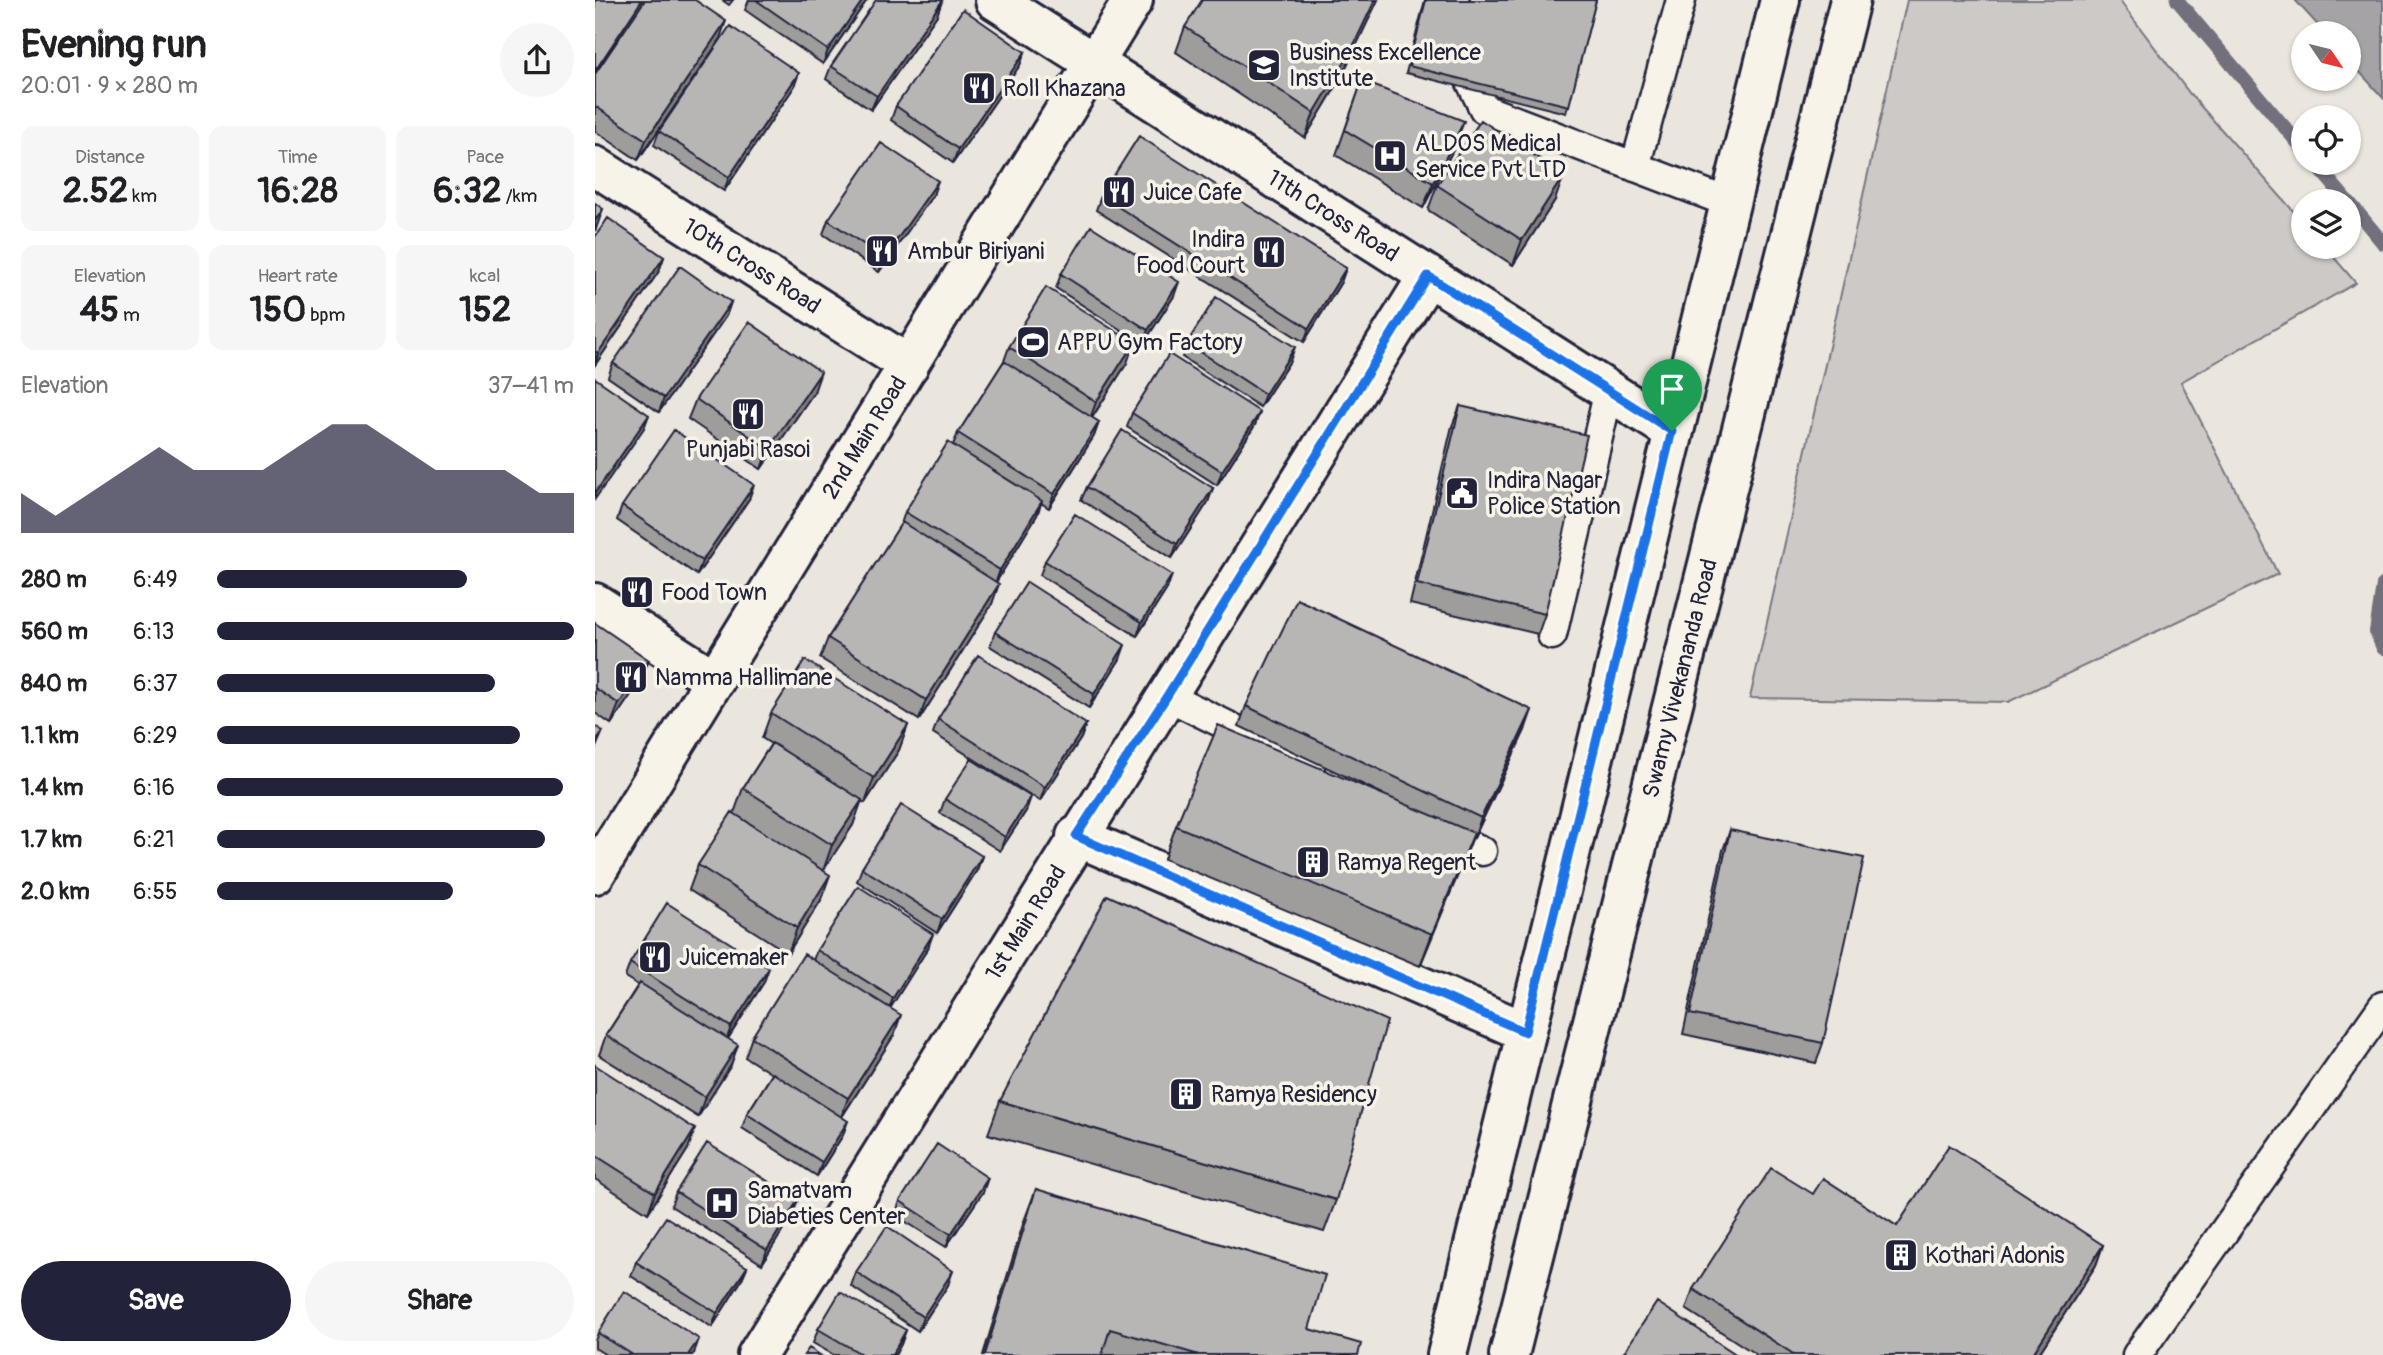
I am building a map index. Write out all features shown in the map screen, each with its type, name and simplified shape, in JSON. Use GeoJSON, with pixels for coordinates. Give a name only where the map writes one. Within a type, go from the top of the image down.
{"type":"FeatureCollection","features":[{"type":"Feature","properties":{"kind":"street","name":"11th Cross Road"},"geometry":{"type":"LineString","coordinates":[[995,0],[1672,431]]}},
{"type":"Feature","properties":{"kind":"street","name":"2nd Main Road"},"geometry":{"type":"LineString","coordinates":[[599,858],[715,680],[1133,0]]}},
{"type":"Feature","properties":{"kind":"street"},"geometry":{"type":"LineString","coordinates":[[1447,1355],[1780,0]]}},
{"type":"Feature","properties":{"kind":"street","name":"Swamy Vivekananda Road"},"geometry":{"type":"LineString","coordinates":[[1509,1355],[1850,0]]}},
{"type":"Feature","properties":{"kind":"street","name":"10th Cross Road"},"geometry":{"type":"LineString","coordinates":[[595,166],[909,365]]}},
{"type":"Feature","properties":{"kind":"street","name":"1st Main Road"},"geometry":{"type":"LineString","coordinates":[[757,1355],[1076,836],[1167,696],[1428,276]]}},
{"type":"Feature","properties":{"kind":"street"},"geometry":{"type":"LineString","coordinates":[[595,603],[715,680]]}},
{"type":"Feature","properties":{"kind":"street"},"geometry":{"type":"LineString","coordinates":[[1076,836],[1525,1032]]}},
{"type":"Feature","properties":{"kind":"lane"},"geometry":{"type":"LineString","coordinates":[[1485,0],[1466,72],[1484,109],[1730,203]]}},
{"type":"Feature","properties":{"kind":"lane"},"geometry":{"type":"LineString","coordinates":[[1635,167],[1681,0]]}},
{"type":"Feature","properties":{"kind":"lane"},"geometry":{"type":"LineString","coordinates":[[1552,635],[1609,390]]}},
{"type":"Feature","properties":{"kind":"lane"},"geometry":{"type":"LineString","coordinates":[[1167,696],[1335,778]]}},
{"type":"Feature","properties":{"kind":"lane"},"geometry":{"type":"LineString","coordinates":[[1408,815],[1482,851]]}},
{"type":"Feature","properties":{"kind":"lane"},"geometry":{"type":"LineString","coordinates":[[2137,1355],[2383,1006]]}},
{"type":"Feature","properties":{"kind":"shaded area"},"geometry":{"type":"Polygon","coordinates":[[[1907,0],[2119,0],[2190,94],[2291,208],[2291,259],[2335,259],[2356,283],[2181,382],[2278,574],[2008,702],[1750,698],[1907,0]]]}},
{"type":"Feature","properties":{"kind":"shaded area"},"geometry":{"type":"Polygon","coordinates":[[[2295,0],[2383,0],[2383,98],[2361,73],[2361,21],[2314,21],[2295,0]]]}},
{"type":"Feature","properties":{"kind":"building"},"geometry":{"type":"Polygon","coordinates":[[[595,0],[642,0],[595,71],[595,0]]]}},
{"type":"Feature","properties":{"kind":"building"},"geometry":{"type":"Polygon","coordinates":[[[645,0],[695,0],[726,21],[646,140],[595,106],[595,74],[645,0]]]}},
{"type":"Feature","properties":{"kind":"building"},"geometry":{"type":"Polygon","coordinates":[[[756,0],[863,0],[828,50],[756,0]]]}},
{"type":"Feature","properties":{"kind":"building"},"geometry":{"type":"Polygon","coordinates":[[[876,0],[942,1],[877,96],[831,66],[876,0]]]}},
{"type":"Feature","properties":{"kind":"building"},"geometry":{"type":"Polygon","coordinates":[[[1202,0],[1375,0],[1350,53],[1314,113],[1185,27],[1202,0]]]}},
{"type":"Feature","properties":{"kind":"building"},"geometry":{"type":"Polygon","coordinates":[[[1426,0],[1596,0],[1569,106],[1409,66],[1426,0]]]}},
{"type":"Feature","properties":{"kind":"building"},"geometry":{"type":"Polygon","coordinates":[[[963,9],[1025,52],[958,149],[896,106],[963,9]]]}},
{"type":"Feature","properties":{"kind":"building"},"geometry":{"type":"Polygon","coordinates":[[[730,26],[799,73],[729,177],[659,131],[730,26]]]}},
{"type":"Feature","properties":{"kind":"building"},"geometry":{"type":"Polygon","coordinates":[[[1362,81],[1464,121],[1433,183],[1345,130],[1362,81]]]}},
{"type":"Feature","properties":{"kind":"building"},"geometry":{"type":"Polygon","coordinates":[[[1481,120],[1564,175],[1522,240],[1437,185],[1481,120]]]}},
{"type":"Feature","properties":{"kind":"building"},"geometry":{"type":"Polygon","coordinates":[[[1139,136],[1346,268],[1309,328],[1101,196],[1139,136]]]}},
{"type":"Feature","properties":{"kind":"building"},"geometry":{"type":"Polygon","coordinates":[[[881,143],[938,181],[884,258],[828,220],[881,143]]]}},
{"type":"Feature","properties":{"kind":"building"},"geometry":{"type":"Polygon","coordinates":[[[595,203],[603,209],[595,221],[595,203]]]}},
{"type":"Feature","properties":{"kind":"building"},"geometry":{"type":"Polygon","coordinates":[[[608,218],[664,257],[598,353],[595,351],[595,237],[608,218]]]}},
{"type":"Feature","properties":{"kind":"building"},"geometry":{"type":"Polygon","coordinates":[[[1091,226],[1179,282],[1148,330],[1061,274],[1091,226]]]}},
{"type":"Feature","properties":{"kind":"building"},"geometry":{"type":"Polygon","coordinates":[[[680,266],[731,302],[664,398],[613,363],[680,266]]]}},
{"type":"Feature","properties":{"kind":"building"},"geometry":{"type":"Polygon","coordinates":[[[1046,287],[1134,343],[1096,402],[1009,347],[1046,287]]]}},
{"type":"Feature","properties":{"kind":"building"},"geometry":{"type":"Polygon","coordinates":[[[1216,297],[1295,347],[1265,394],[1187,343],[1216,297]]]}},
{"type":"Feature","properties":{"kind":"building"},"geometry":{"type":"Polygon","coordinates":[[[749,322],[821,372],[768,449],[696,399],[749,322]]]}},
{"type":"Feature","properties":{"kind":"building"},"geometry":{"type":"Polygon","coordinates":[[[1169,354],[1260,412],[1222,471],[1132,413],[1169,354]]]}},
{"type":"Feature","properties":{"kind":"building"},"geometry":{"type":"Polygon","coordinates":[[[1004,361],[1099,422],[1054,494],[958,433],[1004,361]]]}},
{"type":"Feature","properties":{"kind":"building"},"geometry":{"type":"Polygon","coordinates":[[[595,378],[649,415],[595,493],[595,378]]]}},
{"type":"Feature","properties":{"kind":"building"},"geometry":{"type":"Polygon","coordinates":[[[1460,406],[1587,435],[1545,614],[1417,584],[1460,406]]]}},
{"type":"Feature","properties":{"kind":"building"},"geometry":{"type":"Polygon","coordinates":[[[674,430],[754,485],[702,561],[622,506],[674,430]]]}},
{"type":"Feature","properties":{"kind":"building"},"geometry":{"type":"Polygon","coordinates":[[[1122,430],[1213,488],[1177,544],[1087,487],[1122,430]]]}},
{"type":"Feature","properties":{"kind":"building"},"geometry":{"type":"Polygon","coordinates":[[[948,442],[1042,501],[1000,570],[905,512],[948,442]]]}},
{"type":"Feature","properties":{"kind":"building"},"geometry":{"type":"Polygon","coordinates":[[[1075,514],[1172,575],[1142,622],[1045,561],[1075,514]]]}},
{"type":"Feature","properties":{"kind":"building"},"geometry":{"type":"Polygon","coordinates":[[[902,522],[999,584],[926,700],[828,638],[902,522]]]}},
{"type":"Feature","properties":{"kind":"building"},"geometry":{"type":"Polygon","coordinates":[[[1027,582],[1125,645],[1094,694],[995,632],[1027,582]]]}},
{"type":"Feature","properties":{"kind":"building"},"geometry":{"type":"Polygon","coordinates":[[[1297,599],[1532,710],[1481,818],[1246,706],[1297,599]]]}},
{"type":"Feature","properties":{"kind":"building"},"geometry":{"type":"Polygon","coordinates":[[[595,623],[649,660],[619,704],[595,688],[595,623]]]}},
{"type":"Feature","properties":{"kind":"building"},"geometry":{"type":"Polygon","coordinates":[[[978,655],[1086,724],[1045,787],[938,719],[978,655]]]}},
{"type":"Feature","properties":{"kind":"building"},"geometry":{"type":"Polygon","coordinates":[[[805,660],[908,725],[874,778],[771,713],[805,660]]]}},
{"type":"Feature","properties":{"kind":"building","name":"Ramya Regent"},"geometry":{"type":"Polygon","coordinates":[[[1218,725],[1474,833],[1432,934],[1176,826],[1218,725]]]}},
{"type":"Feature","properties":{"kind":"building"},"geometry":{"type":"Polygon","coordinates":[[[595,726],[603,731],[595,742],[595,726]]]}},
{"type":"Feature","properties":{"kind":"building"},"geometry":{"type":"Polygon","coordinates":[[[772,743],[862,800],[832,845],[743,788],[772,743]]]}},
{"type":"Feature","properties":{"kind":"building"},"geometry":{"type":"Polygon","coordinates":[[[971,759],[1031,797],[1005,837],[945,799],[971,759]]]}},
{"type":"Feature","properties":{"kind":"building"},"geometry":{"type":"Polygon","coordinates":[[[901,805],[982,856],[942,919],[862,868],[901,805]]]}},
{"type":"Feature","properties":{"kind":"building"},"geometry":{"type":"Polygon","coordinates":[[[732,812],[830,875],[797,928],[698,865],[732,812]]]}},
{"type":"Feature","properties":{"kind":"building"},"geometry":{"type":"Polygon","coordinates":[[[1730,830],[1864,858],[1823,1043],[1690,1014],[1730,830]]]}},
{"type":"Feature","properties":{"kind":"building"},"geometry":{"type":"Polygon","coordinates":[[[858,886],[933,934],[893,998],[817,950],[858,886]]]}},
{"type":"Feature","properties":{"kind":"building","name":"Ramya Residency"},"geometry":{"type":"Polygon","coordinates":[[[1107,895],[1387,1021],[1336,1200],[1000,1101],[1107,895]]]}},
{"type":"Feature","properties":{"kind":"building"},"geometry":{"type":"Polygon","coordinates":[[[667,903],[769,968],[731,1027],[630,963],[667,903]]]}},
{"type":"Feature","properties":{"kind":"building"},"geometry":{"type":"Polygon","coordinates":[[[804,954],[901,1015],[848,1098],[752,1037],[804,954]]]}},
{"type":"Feature","properties":{"kind":"building"},"geometry":{"type":"Polygon","coordinates":[[[640,983],[738,1045],[705,1097],[606,1035],[640,983]]]}},
{"type":"Feature","properties":{"kind":"building"},"geometry":{"type":"Polygon","coordinates":[[[595,1065],[695,1129],[655,1193],[595,1155],[595,1065]]]}},
{"type":"Feature","properties":{"kind":"building"},"geometry":{"type":"Polygon","coordinates":[[[773,1073],[848,1121],[822,1162],[747,1114],[773,1073]]]}},
{"type":"Feature","properties":{"kind":"building"},"geometry":{"type":"Polygon","coordinates":[[[707,1143],[798,1200],[767,1250],[676,1192],[707,1143]]]}},
{"type":"Feature","properties":{"kind":"building"},"geometry":{"type":"Polygon","coordinates":[[[937,1144],[988,1178],[951,1234],[900,1201],[937,1144]]]}},
{"type":"Feature","properties":{"kind":"building","name":"Kothari Adonis"},"geometry":{"type":"Polygon","coordinates":[[[1949,1145],[2103,1245],[2032,1355],[1795,1355],[1693,1289],[1771,1168],[1813,1194],[1823,1178],[1897,1226],[1949,1145]]]}},
{"type":"Feature","properties":{"kind":"building"},"geometry":{"type":"Polygon","coordinates":[[[1036,1189],[1325,1275],[1309,1329],[1361,1344],[1358,1355],[1199,1355],[1110,1329],[1102,1355],[985,1355],[1036,1189]]]}},
{"type":"Feature","properties":{"kind":"building"},"geometry":{"type":"Polygon","coordinates":[[[666,1217],[747,1267],[717,1313],[636,1262],[666,1217]]]}},
{"type":"Feature","properties":{"kind":"building"},"geometry":{"type":"Polygon","coordinates":[[[887,1226],[953,1271],[923,1317],[856,1272],[887,1226]]]}},
{"type":"Feature","properties":{"kind":"building"},"geometry":{"type":"Polygon","coordinates":[[[624,1291],[699,1339],[688,1355],[633,1355],[598,1333],[624,1291]]]}},
{"type":"Feature","properties":{"kind":"building"},"geometry":{"type":"Polygon","coordinates":[[[840,1292],[906,1330],[892,1355],[863,1355],[818,1329],[840,1292]]]}},
{"type":"Feature","properties":{"kind":"building"},"geometry":{"type":"Polygon","coordinates":[[[1657,1302],[1737,1355],[1622,1355],[1657,1302]]]}},
{"type":"Feature","properties":{"kind":"building"},"geometry":{"type":"Polygon","coordinates":[[[809,1348],[820,1355],[804,1355],[809,1348]]]}},
{"type":"Feature","properties":{"kind":"waterway"},"geometry":{"type":"LineString","coordinates":[[2177,0],[2291,135]]}},
{"type":"Feature","properties":{"kind":"waterway"},"geometry":{"type":"LineString","coordinates":[[2325,175],[2337,189]]}},
{"type":"Feature","properties":{"kind":"waterway"},"geometry":{"type":"LineString","coordinates":[[2361,216],[2383,243]]}},
{"type":"Feature","properties":{"kind":"waterway"},"geometry":{"type":"LineString","coordinates":[[2383,585],[2376,632],[2383,648]]}},
{"type":"Feature","properties":{"kind":"place","name":"Business Excellence Institute"},"geometry":{"type":"Point","coordinates":[1264,65]}},
{"type":"Feature","properties":{"kind":"place","name":"Roll Khazana"},"geometry":{"type":"Point","coordinates":[979,88]}},
{"type":"Feature","properties":{"kind":"place","name":"ALDOS Medical Service Pvt LTD"},"geometry":{"type":"Point","coordinates":[1390,156]}},
{"type":"Feature","properties":{"kind":"place","name":"Juice Cafe"},"geometry":{"type":"Point","coordinates":[1119,192]}},
{"type":"Feature","properties":{"kind":"place","name":"Ambur Biriyani"},"geometry":{"type":"Point","coordinates":[882,251]}},
{"type":"Feature","properties":{"kind":"place","name":"Indira Food Court"},"geometry":{"type":"Point","coordinates":[1269,252]}},
{"type":"Feature","properties":{"kind":"place","name":"APPU Gym Factory"},"geometry":{"type":"Point","coordinates":[1033,342]}},
{"type":"Feature","properties":{"kind":"place","name":"Punjabi Rasoi"},"geometry":{"type":"Point","coordinates":[748,414]}},
{"type":"Feature","properties":{"kind":"place","name":"Indira Nagar Police Station"},"geometry":{"type":"Point","coordinates":[1462,493]}},
{"type":"Feature","properties":{"kind":"place","name":"Food Town"},"geometry":{"type":"Point","coordinates":[637,592]}},
{"type":"Feature","properties":{"kind":"place","name":"Namma Hallimane"},"geometry":{"type":"Point","coordinates":[631,677]}},
{"type":"Feature","properties":{"kind":"place","name":"Ramya Regent"},"geometry":{"type":"Point","coordinates":[1313,862]}},
{"type":"Feature","properties":{"kind":"place","name":"Juicemaker"},"geometry":{"type":"Point","coordinates":[655,957]}},
{"type":"Feature","properties":{"kind":"place","name":"Ramya Residency"},"geometry":{"type":"Point","coordinates":[1186,1094]}},
{"type":"Feature","properties":{"kind":"place","name":"Samatvam Diabeties Center"},"geometry":{"type":"Point","coordinates":[722,1203]}},
{"type":"Feature","properties":{"kind":"place","name":"Kothari Adonis"},"geometry":{"type":"Point","coordinates":[1901,1255]}},
{"type":"Feature","properties":{"kind":"route"},"geometry":{"type":"LineString","coordinates":[[1428,276],[1672,431],[1525,1032],[1076,836],[1167,696],[1428,276]]}}]}
